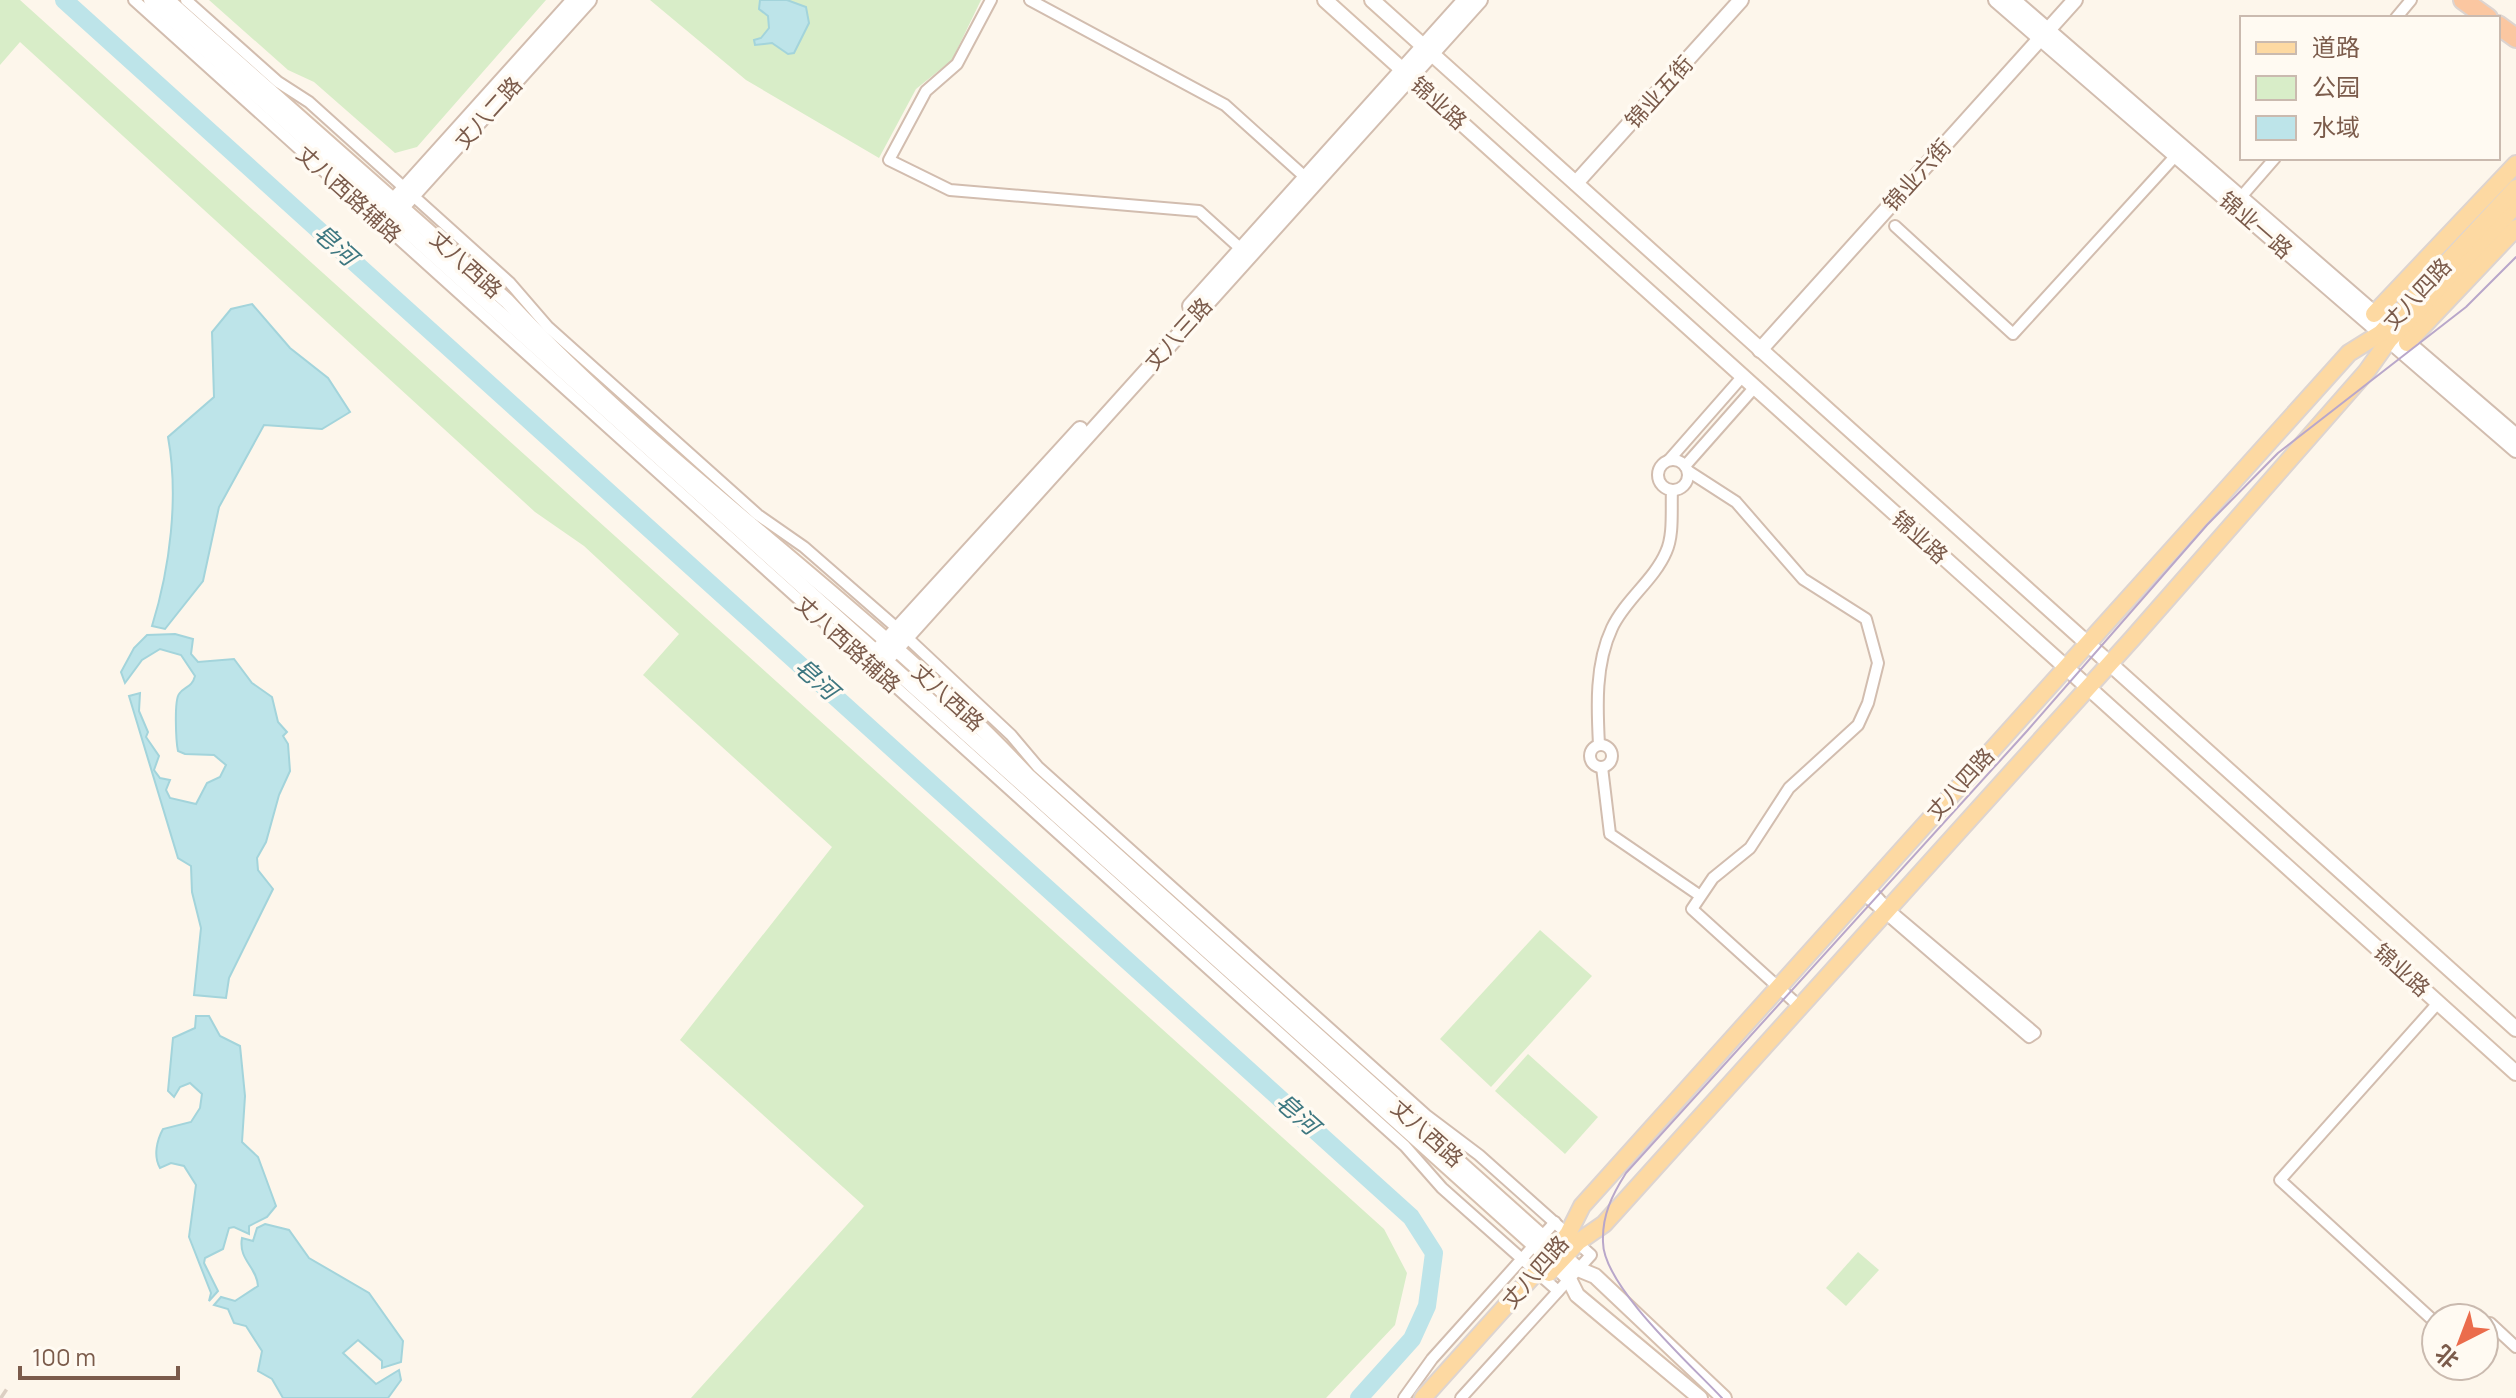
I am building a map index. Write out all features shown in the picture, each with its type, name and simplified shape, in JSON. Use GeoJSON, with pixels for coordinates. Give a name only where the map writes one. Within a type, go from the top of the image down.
{"type":"FeatureCollection","features":[{"type":"Feature","properties":{"kind":"highway"},"geometry":{"type":"LineString","coordinates":[[2463,0],[2485,16]]}},
{"type":"Feature","properties":{"kind":"main road","name":"丈八西路"},"geometry":{"type":"LineString","coordinates":[[151,0],[395,208]]}},
{"type":"Feature","properties":{"kind":"main road","name":"丈八西路"},"geometry":{"type":"LineString","coordinates":[[167,0],[634,427],[879,662],[1538,1241]]}},
{"type":"Feature","properties":{"kind":"main road","name":"丈八二路"},"geometry":{"type":"LineString","coordinates":[[395,208],[574,0]]}},
{"type":"Feature","properties":{"kind":"main road","name":"丈八二路"},"geometry":{"type":"LineString","coordinates":[[395,208],[589,0]]}},
{"type":"Feature","properties":{"kind":"main road","name":"锦业路"},"geometry":{"type":"LineString","coordinates":[[1325,0],[2516,1073]]}},
{"type":"Feature","properties":{"kind":"main road","name":"锦业路"},"geometry":{"type":"LineString","coordinates":[[1372,0],[2516,1029]]}},
{"type":"Feature","properties":{"kind":"main road","name":"丈八三路"},"geometry":{"type":"LineString","coordinates":[[1428,50],[1465,0]]}},
{"type":"Feature","properties":{"kind":"main road","name":"丈八三路"},"geometry":{"type":"LineString","coordinates":[[879,662],[891,645],[1407,73],[1480,0]]}},
{"type":"Feature","properties":{"kind":"main road","name":"锦业五街"},"geometry":{"type":"LineString","coordinates":[[1576,183],[1741,0]]}},
{"type":"Feature","properties":{"kind":"main road","name":"锦业一路"},"geometry":{"type":"LineString","coordinates":[[1996,0],[2044,34],[2389,331],[2516,436]]}},
{"type":"Feature","properties":{"kind":"main road","name":"锦业一路"},"geometry":{"type":"LineString","coordinates":[[2013,0],[2044,34]]}},
{"type":"Feature","properties":{"kind":"main road","name":"锦业六街"},"geometry":{"type":"LineString","coordinates":[[1760,350],[2075,0]]}},
{"type":"Feature","properties":{"kind":"main road","name":"丈八三路"},"geometry":{"type":"LineString","coordinates":[[902,633],[1305,177],[1407,73]]}},
{"type":"Feature","properties":{"kind":"main road","name":"锦业一路"},"geometry":{"type":"LineString","coordinates":[[2179,151],[2241,197],[2516,450]]}},
{"type":"Feature","properties":{"kind":"main road"},"geometry":{"type":"LineString","coordinates":[[2389,331],[2516,164]]}},
{"type":"Feature","properties":{"kind":"main road","name":"丈八四路"},"geometry":{"type":"LineString","coordinates":[[2443,275],[2516,188]]}},
{"type":"Feature","properties":{"kind":"main road","name":"丈八四路"},"geometry":{"type":"LineString","coordinates":[[1573,1238],[1604,1224],[2107,662],[2132,639],[2306,441],[2389,331],[2516,205]]}},
{"type":"Feature","properties":{"kind":"main road"},"geometry":{"type":"LineString","coordinates":[[2389,331],[2516,228]]}},
{"type":"Feature","properties":{"kind":"main road","name":"丈八四路"},"geometry":{"type":"LineString","coordinates":[[1437,1398],[1573,1238],[1582,1206],[2349,353],[2389,331]]}},
{"type":"Feature","properties":{"kind":"main road","name":"丈八西路"},"geometry":{"type":"LineString","coordinates":[[634,427],[891,645],[986,731],[1028,776],[1538,1241],[1551,1264],[1574,1274],[1595,1276],[1724,1398]]}},
{"type":"Feature","properties":{"kind":"main road","name":"丈八四路"},"geometry":{"type":"LineString","coordinates":[[1423,1398],[1551,1264]]}},
{"type":"Feature","properties":{"kind":"main road","name":"丈八西路"},"geometry":{"type":"LineString","coordinates":[[1574,1274],[1577,1295],[1700,1398]]}},
{"type":"Feature","properties":{"kind":"street","name":"丈八西路辅路"},"geometry":{"type":"LineString","coordinates":[[134,0],[395,208],[634,427],[804,547],[902,633],[1011,735],[1038,767],[1426,1115],[1479,1155],[1591,1255],[1574,1274]]}},
{"type":"Feature","properties":{"kind":"street","name":"丈八西路辅路"},"geometry":{"type":"LineString","coordinates":[[186,0],[278,82],[309,102],[395,208]]}},
{"type":"Feature","properties":{"kind":"street"},"geometry":{"type":"LineString","coordinates":[[991,0],[957,64],[926,91],[889,160],[950,190],[1199,211],[1241,249]]}},
{"type":"Feature","properties":{"kind":"street"},"geometry":{"type":"LineString","coordinates":[[1030,0],[1225,105],[1305,177]]}},
{"type":"Feature","properties":{"kind":"street"},"geometry":{"type":"LineString","coordinates":[[2398,16],[2411,0]]}},
{"type":"Feature","properties":{"kind":"street"},"geometry":{"type":"LineString","coordinates":[[1895,226],[2013,334],[2179,151]]}},
{"type":"Feature","properties":{"kind":"street"},"geometry":{"type":"LineString","coordinates":[[2241,197],[2273,160]]}},
{"type":"Feature","properties":{"kind":"street"},"geometry":{"type":"LineString","coordinates":[[1742,377],[1669,460],[1659,467],[1658,478],[1663,487],[1672,490],[1682,487],[1687,468],[1754,388]]}},
{"type":"Feature","properties":{"kind":"street"},"geometry":{"type":"LineString","coordinates":[[1669,460],[1687,468],[1736,502],[1803,579],[1866,619],[1878,663],[1868,703],[1858,725],[1789,788],[1750,848],[1699,895],[1692,909],[1799,1006]]}},
{"type":"Feature","properties":{"kind":"street"},"geometry":{"type":"LineString","coordinates":[[1602,767],[1592,763],[1590,756],[1599,745],[1599,682],[1603,656],[1617,619],[1667,551],[1672,490]]}},
{"type":"Feature","properties":{"kind":"street","name":"丈八西路辅路"},"geometry":{"type":"LineString","coordinates":[[879,662],[1405,1146],[1442,1188],[1522,1260],[1551,1264],[1558,1291]]}},
{"type":"Feature","properties":{"kind":"street"},"geometry":{"type":"LineString","coordinates":[[1599,745],[1609,748],[1612,754],[1611,761],[1602,767]]}},
{"type":"Feature","properties":{"kind":"street"},"geometry":{"type":"LineString","coordinates":[[1602,767],[1610,834],[1699,895]]}},
{"type":"Feature","properties":{"kind":"street"},"geometry":{"type":"LineString","coordinates":[[1865,890],[1885,910],[2029,1037],[2035,1033],[1885,910]]}},
{"type":"Feature","properties":{"kind":"street"},"geometry":{"type":"LineString","coordinates":[[2420,1308],[2280,1180],[2438,1003]]}},
{"type":"Feature","properties":{"kind":"street"},"geometry":{"type":"LineString","coordinates":[[1404,1398],[1432,1359],[1555,1222]]}},
{"type":"Feature","properties":{"kind":"street"},"geometry":{"type":"LineString","coordinates":[[1461,1398],[1574,1274]]}},
{"type":"Feature","properties":{"kind":"street"},"geometry":{"type":"LineString","coordinates":[[2500,1332],[2516,1347]]}},
{"type":"Feature","properties":{"kind":"green space"},"geometry":{"type":"Polygon","coordinates":[[[0,0],[20,0],[1384,1229],[1407,1273],[1395,1325],[1326,1398],[691,1398],[864,1206],[680,1040],[832,847],[643,675],[679,634],[584,546],[535,512],[20,42],[0,65],[0,0]]]}},
{"type":"Feature","properties":{"kind":"green space"},"geometry":{"type":"Polygon","coordinates":[[[209,0],[546,0],[417,147],[395,153],[314,82],[288,70],[209,0]]]}},
{"type":"Feature","properties":{"kind":"green space"},"geometry":{"type":"Polygon","coordinates":[[[650,0],[981,0],[952,60],[916,89],[879,158],[746,80],[650,0]]]}},
{"type":"Feature","properties":{"kind":"green space"},"geometry":{"type":"Polygon","coordinates":[[[1540,930],[1592,976],[1491,1087],[1440,1039],[1540,930]]]}},
{"type":"Feature","properties":{"kind":"green space"},"geometry":{"type":"Polygon","coordinates":[[[1528,1054],[1598,1117],[1565,1154],[1495,1091],[1528,1054]]]}},
{"type":"Feature","properties":{"kind":"green space"},"geometry":{"type":"Polygon","coordinates":[[[1858,1252],[1879,1270],[1846,1306],[1826,1288],[1858,1252]]]}},
{"type":"Feature","properties":{"kind":"water"},"geometry":{"type":"Polygon","coordinates":[[[760,0],[787,0],[806,7],[809,23],[794,53],[788,54],[772,43],[755,45],[754,40],[761,38],[769,28],[768,16],[759,9],[760,0]]]}},
{"type":"Feature","properties":{"kind":"water"},"geometry":{"type":"Polygon","coordinates":[[[252,304],[290,348],[328,378],[350,412],[322,429],[264,425],[219,507],[203,581],[165,629],[152,626],[164,580],[171,532],[173,484],[168,437],[214,397],[212,332],[231,309],[252,304]]]}},
{"type":"Feature","properties":{"kind":"water"},"geometry":{"type":"Polygon","coordinates":[[[175,634],[193,639],[191,654],[198,662],[234,659],[252,683],[272,697],[278,722],[287,732],[283,736],[288,744],[290,771],[279,795],[266,842],[257,858],[258,870],[273,889],[229,978],[226,998],[194,995],[201,928],[192,892],[191,866],[178,858],[129,696],[140,693],[139,711],[148,732],[146,737],[159,756],[154,770],[160,778],[170,780],[166,790],[170,798],[196,804],[207,783],[220,777],[226,765],[214,755],[178,751],[177,698],[195,676],[181,655],[160,649],[142,660],[125,683],[121,672],[134,648],[147,635],[175,634]]]}},
{"type":"Feature","properties":{"kind":"water"},"geometry":{"type":"Polygon","coordinates":[[[196,1016],[209,1016],[220,1036],[240,1046],[245,1096],[242,1142],[258,1157],[276,1206],[267,1217],[249,1226],[249,1234],[229,1228],[223,1249],[205,1258],[204,1263],[218,1291],[209,1301],[211,1293],[189,1237],[196,1185],[184,1166],[171,1163],[160,1168],[156,1153],[163,1129],[191,1122],[200,1108],[202,1094],[190,1083],[180,1087],[174,1097],[168,1091],[173,1038],[195,1028],[196,1016]]]}},
{"type":"Feature","properties":{"kind":"water"},"geometry":{"type":"Polygon","coordinates":[[[265,1224],[289,1230],[309,1258],[369,1293],[403,1341],[401,1362],[382,1368],[382,1361],[358,1340],[343,1353],[376,1384],[399,1370],[401,1380],[388,1398],[283,1398],[272,1379],[258,1371],[262,1351],[246,1326],[234,1323],[228,1309],[214,1305],[221,1297],[235,1301],[258,1286],[241,1246],[242,1238],[253,1241],[257,1228],[265,1224]]]}},
{"type":"Feature","properties":{"kind":"waterway","name":"皂河"},"geometry":{"type":"LineString","coordinates":[[64,0],[1411,1217],[1434,1253],[1427,1306],[1412,1339],[1359,1398]]}},
{"type":"Feature","properties":{"kind":"tram line"},"geometry":{"type":"LineString","coordinates":[[1722,1398],[1632,1302],[1607,1260],[1603,1242],[1604,1223],[1612,1197],[1626,1173],[2027,731],[2207,525],[2278,453],[2466,307],[2516,257]]}}]}
